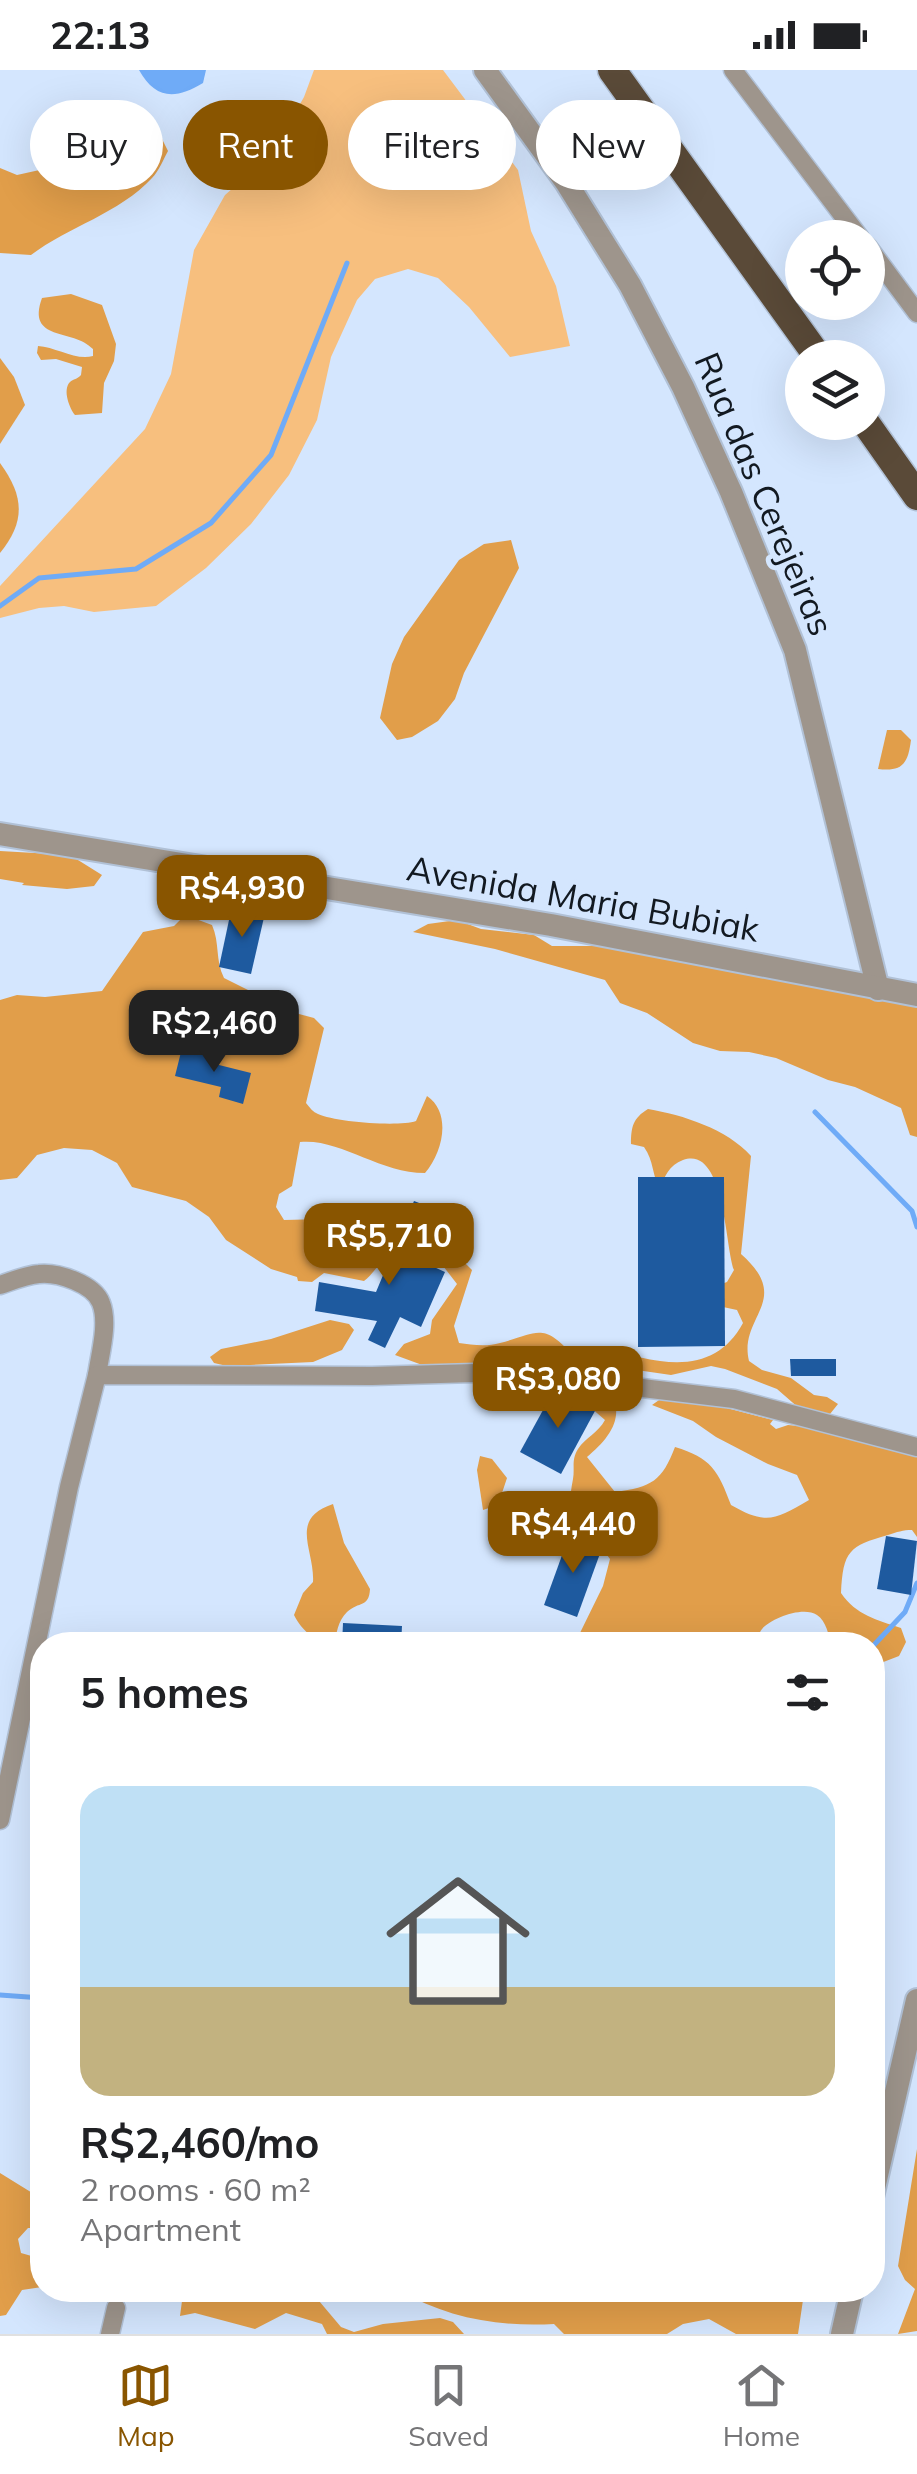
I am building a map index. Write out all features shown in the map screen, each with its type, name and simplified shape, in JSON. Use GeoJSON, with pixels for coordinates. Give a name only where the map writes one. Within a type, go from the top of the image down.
{"type":"FeatureCollection","features":[{"type":"Feature","properties":{"kind":"highway"},"geometry":{"type":"LineString","coordinates":[[612,70],[806,340]]}},
{"type":"Feature","properties":{"kind":"highway"},"geometry":{"type":"LineString","coordinates":[[878,440],[917,496]]}},
{"type":"Feature","properties":{"kind":"street","name":"Rua das Cerejeiras"},"geometry":{"type":"LineString","coordinates":[[485,70],[566,182],[630,285],[684,387],[730,492],[795,650],[878,989]]}},
{"type":"Feature","properties":{"kind":"street"},"geometry":{"type":"LineString","coordinates":[[733,70],[846,220]]}},
{"type":"Feature","properties":{"kind":"street"},"geometry":{"type":"LineString","coordinates":[[885,270],[917,313]]}},
{"type":"Feature","properties":{"kind":"street","name":"Avenida Maria Bubiak"},"geometry":{"type":"LineString","coordinates":[[0,834],[552,925],[917,994]]}},
{"type":"Feature","properties":{"kind":"street"},"geometry":{"type":"LineString","coordinates":[[0,1284],[41,1273],[74,1281],[94,1291],[104,1315],[97,1374],[39,1632]]}},
{"type":"Feature","properties":{"kind":"street"},"geometry":{"type":"LineString","coordinates":[[97,1374],[123,1377],[508,1372],[734,1399],[917,1446]]}},
{"type":"Feature","properties":{"kind":"street"},"geometry":{"type":"LineString","coordinates":[[0,1820],[30,1675]]}},
{"type":"Feature","properties":{"kind":"street"},"geometry":{"type":"LineString","coordinates":[[885,2140],[917,2000]]}},
{"type":"Feature","properties":{"kind":"street"},"geometry":{"type":"LineString","coordinates":[[842,2334],[849,2302]]}},
{"type":"Feature","properties":{"kind":"street"},"geometry":{"type":"LineString","coordinates":[[110,2334],[116,2308]]}},
{"type":"Feature","properties":{"kind":"shaded area"},"geometry":{"type":"Polygon","coordinates":[[[314,70],[443,70],[466,100],[348,100],[348,190],[516,190],[516,167],[531,231],[556,286],[570,346],[510,357],[469,307],[438,278],[408,269],[375,279],[357,300],[331,357],[317,420],[289,475],[251,524],[206,568],[156,606],[94,612],[64,606],[0,618],[0,586],[145,429],[171,374],[194,250],[225,195],[231,190],[328,190],[328,100],[302,100],[314,70]]]}},
{"type":"Feature","properties":{"kind":"shaded area"},"geometry":{"type":"Polygon","coordinates":[[[0,168],[17,175],[30,172],[30,190],[139,190],[31,255],[0,253],[0,168]]]}},
{"type":"Feature","properties":{"kind":"shaded area"},"geometry":{"type":"Polygon","coordinates":[[[71,294],[102,305],[116,344],[114,361],[104,383],[102,413],[75,415],[71,408],[68,385],[81,375],[82,367],[56,359],[41,360],[37,353],[38,346],[80,357],[93,356],[93,349],[84,343],[40,322],[42,298],[71,294]]]}},
{"type":"Feature","properties":{"kind":"shaded area"},"geometry":{"type":"Polygon","coordinates":[[[0,358],[14,377],[25,405],[0,444],[0,358]]]}},
{"type":"Feature","properties":{"kind":"shaded area"},"geometry":{"type":"Polygon","coordinates":[[[0,463],[14,486],[19,508],[14,530],[0,553],[0,463]]]}},
{"type":"Feature","properties":{"kind":"shaded area"},"geometry":{"type":"Polygon","coordinates":[[[511,540],[519,568],[464,673],[455,699],[438,721],[412,737],[397,740],[380,718],[392,664],[404,637],[459,560],[484,544],[511,540]]]}},
{"type":"Feature","properties":{"kind":"shaded area"},"geometry":{"type":"Polygon","coordinates":[[[887,730],[901,730],[911,740],[910,748],[899,767],[878,769],[887,730]]]}},
{"type":"Feature","properties":{"kind":"shaded area"},"geometry":{"type":"Polygon","coordinates":[[[0,851],[70,855],[102,875],[94,886],[67,889],[22,885],[0,879],[0,851]]]}},
{"type":"Feature","properties":{"kind":"shaded area"},"geometry":{"type":"Polygon","coordinates":[[[185,915],[212,925],[224,978],[264,998],[278,999],[284,1010],[314,1018],[324,1028],[306,1103],[315,1112],[352,1121],[408,1123],[416,1121],[427,1096],[440,1112],[440,1144],[425,1173],[392,1168],[330,1145],[300,1142],[292,1186],[279,1194],[276,1207],[284,1220],[325,1219],[350,1229],[389,1213],[403,1227],[462,1260],[472,1270],[454,1326],[459,1343],[490,1345],[546,1334],[597,1375],[425,1366],[395,1355],[404,1344],[430,1334],[432,1320],[457,1284],[440,1262],[402,1237],[364,1281],[324,1273],[312,1282],[298,1281],[226,1240],[209,1217],[186,1201],[132,1187],[117,1163],[92,1150],[64,1148],[37,1155],[17,1178],[0,1180],[0,1000],[17,995],[45,997],[102,991],[143,932],[174,926],[185,915]]]}},
{"type":"Feature","properties":{"kind":"shaded area"},"geometry":{"type":"Polygon","coordinates":[[[457,920],[481,929],[534,935],[552,946],[629,946],[917,998],[917,1137],[910,1135],[901,1108],[776,1058],[720,1051],[693,1043],[647,1013],[620,1003],[605,980],[495,949],[413,932],[428,924],[457,920]]]}},
{"type":"Feature","properties":{"kind":"shaded area"},"geometry":{"type":"Polygon","coordinates":[[[648,1109],[704,1125],[730,1138],[751,1156],[741,1254],[756,1270],[764,1297],[751,1332],[749,1361],[838,1404],[830,1414],[800,1409],[777,1389],[725,1369],[711,1366],[671,1375],[616,1367],[605,1359],[625,1355],[673,1362],[698,1360],[728,1344],[743,1323],[737,1310],[709,1304],[713,1287],[727,1282],[734,1270],[715,1182],[697,1159],[683,1160],[668,1172],[660,1190],[644,1147],[631,1144],[634,1124],[648,1109]]]}},
{"type":"Feature","properties":{"kind":"shaded area"},"geometry":{"type":"Polygon","coordinates":[[[330,1320],[349,1324],[354,1330],[342,1350],[313,1362],[227,1366],[214,1363],[210,1357],[221,1349],[271,1339],[330,1320]]]}},
{"type":"Feature","properties":{"kind":"shaded area"},"geometry":{"type":"Polygon","coordinates":[[[560,1381],[606,1385],[612,1396],[616,1406],[614,1424],[587,1457],[615,1492],[654,1480],[675,1447],[712,1467],[731,1505],[770,1518],[809,1500],[797,1475],[716,1437],[693,1421],[652,1405],[669,1393],[773,1420],[770,1424],[776,1429],[788,1425],[830,1429],[855,1441],[868,1440],[917,1454],[917,1537],[912,1530],[903,1531],[857,1547],[846,1559],[842,1579],[841,1593],[853,1607],[901,1628],[906,1642],[899,1656],[885,1661],[885,1632],[828,1632],[817,1615],[804,1612],[780,1617],[760,1632],[580,1632],[603,1586],[610,1559],[573,1520],[570,1497],[574,1460],[581,1445],[605,1420],[560,1381]]]}},
{"type":"Feature","properties":{"kind":"shaded area"},"geometry":{"type":"Polygon","coordinates":[[[480,1456],[492,1459],[507,1478],[498,1505],[483,1510],[477,1470],[480,1456]]]}},
{"type":"Feature","properties":{"kind":"shaded area"},"geometry":{"type":"Polygon","coordinates":[[[333,1504],[344,1543],[370,1589],[365,1602],[341,1619],[337,1632],[307,1632],[294,1615],[303,1593],[313,1582],[307,1527],[319,1510],[333,1504]]]}},
{"type":"Feature","properties":{"kind":"shaded area"},"geometry":{"type":"Polygon","coordinates":[[[917,2149],[917,2331],[898,2334],[915,2289],[898,2266],[917,2149]]]}},
{"type":"Feature","properties":{"kind":"shaded area"},"geometry":{"type":"Polygon","coordinates":[[[0,2173],[30,2192],[30,2228],[18,2239],[21,2253],[30,2256],[30,2289],[22,2290],[6,2315],[0,2316],[0,2173]]]}},
{"type":"Feature","properties":{"kind":"shaded area"},"geometry":{"type":"Polygon","coordinates":[[[182,2302],[320,2302],[341,2327],[354,2332],[383,2324],[440,2318],[453,2322],[464,2334],[327,2334],[322,2324],[286,2313],[255,2329],[195,2313],[180,2316],[182,2302]]]}},
{"type":"Feature","properties":{"kind":"shaded area"},"geometry":{"type":"Polygon","coordinates":[[[422,2302],[803,2302],[798,2334],[736,2334],[709,2319],[683,2324],[667,2334],[564,2334],[554,2324],[493,2322],[422,2302]]]}},
{"type":"Feature","properties":{"kind":"water"},"geometry":{"type":"Polygon","coordinates":[[[139,70],[206,70],[203,83],[166,94],[152,87],[139,70]]]}},
{"type":"Feature","properties":{"kind":"building"},"geometry":{"type":"Polygon","coordinates":[[[232,906],[265,913],[251,974],[219,967],[232,906]]]}},
{"type":"Feature","properties":{"kind":"building"},"geometry":{"type":"Polygon","coordinates":[[[182,1048],[213,1056],[211,1063],[251,1073],[243,1104],[219,1097],[221,1087],[175,1076],[182,1048]]]}},
{"type":"Feature","properties":{"kind":"building"},"geometry":{"type":"Polygon","coordinates":[[[638,1177],[724,1177],[725,1346],[638,1347],[638,1177]]]}},
{"type":"Feature","properties":{"kind":"building"},"geometry":{"type":"Polygon","coordinates":[[[414,1201],[427,1206],[411,1246],[416,1248],[412,1257],[445,1272],[421,1327],[400,1317],[385,1348],[368,1340],[377,1321],[315,1311],[319,1282],[376,1292],[414,1201]]]}},
{"type":"Feature","properties":{"kind":"building"},"geometry":{"type":"Polygon","coordinates":[[[790,1359],[836,1359],[836,1376],[791,1376],[790,1359]]]}},
{"type":"Feature","properties":{"kind":"building"},"geometry":{"type":"Polygon","coordinates":[[[554,1390],[596,1409],[561,1474],[520,1452],[554,1390]]]}},
{"type":"Feature","properties":{"kind":"building"},"geometry":{"type":"Polygon","coordinates":[[[569,1536],[602,1548],[577,1617],[544,1605],[569,1536]]]}},
{"type":"Feature","properties":{"kind":"building"},"geometry":{"type":"Polygon","coordinates":[[[886,1536],[917,1541],[911,1595],[877,1589],[886,1536]]]}},
{"type":"Feature","properties":{"kind":"building"},"geometry":{"type":"Polygon","coordinates":[[[343,1623],[402,1626],[402,1632],[343,1632],[343,1623]]]}},
{"type":"Feature","properties":{"kind":"waterway"},"geometry":{"type":"LineString","coordinates":[[0,606],[39,578],[136,569],[211,523],[271,455],[347,263]]}},
{"type":"Feature","properties":{"kind":"waterway"},"geometry":{"type":"LineString","coordinates":[[815,1112],[912,1211],[917,1227]]}},
{"type":"Feature","properties":{"kind":"waterway"},"geometry":{"type":"LineString","coordinates":[[885,1633],[905,1612],[917,1583]]}},
{"type":"Feature","properties":{"kind":"waterway"},"geometry":{"type":"LineString","coordinates":[[0,1995],[30,1997]]}}]}
